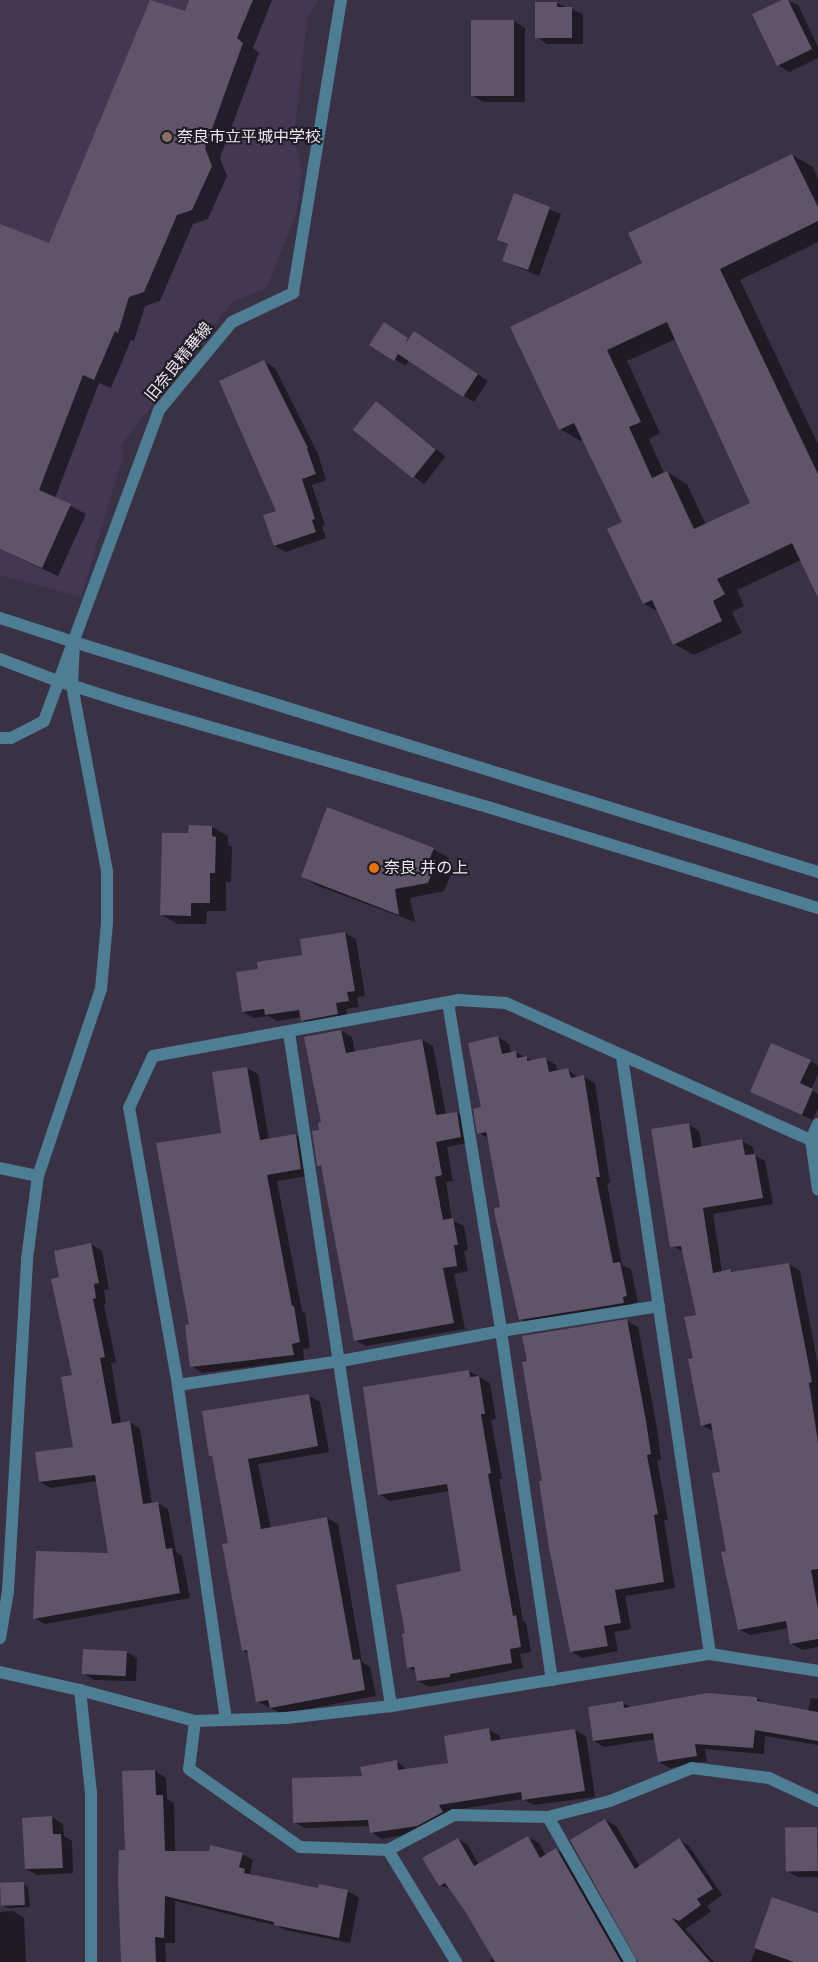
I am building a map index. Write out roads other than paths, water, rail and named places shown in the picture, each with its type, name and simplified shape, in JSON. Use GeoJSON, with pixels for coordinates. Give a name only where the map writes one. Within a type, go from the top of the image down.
{"type":"FeatureCollection","features":[{"type":"Feature","properties":{"kind":"street","name":"旧奈良精華線"},"geometry":{"type":"LineString","coordinates":[[0,738],[11,738],[44,721],[159,410],[232,322],[294,293],[341,0]]}},
{"type":"Feature","properties":{"kind":"street"},"geometry":{"type":"LineString","coordinates":[[0,618],[818,872]]}},
{"type":"Feature","properties":{"kind":"street"},"geometry":{"type":"LineString","coordinates":[[0,1638],[8,1591],[27,1259],[38,1176],[102,989],[107,871],[72,686],[74,642]]}},
{"type":"Feature","properties":{"kind":"street"},"geometry":{"type":"LineString","coordinates":[[0,659],[58,682],[501,811],[818,908]]}},
{"type":"Feature","properties":{"kind":"street"},"geometry":{"type":"LineString","coordinates":[[226,1720],[178,1385],[129,1108],[153,1056],[289,1033],[458,1000],[506,1003],[622,1057],[814,1141]]}},
{"type":"Feature","properties":{"kind":"street"},"geometry":{"type":"LineString","coordinates":[[448,1002],[501,1331],[552,1680]]}},
{"type":"Feature","properties":{"kind":"street"},"geometry":{"type":"LineString","coordinates":[[289,1033],[341,1361],[392,1706]]}},
{"type":"Feature","properties":{"kind":"street"},"geometry":{"type":"LineString","coordinates":[[622,1057],[710,1654]]}},
{"type":"Feature","properties":{"kind":"street"},"geometry":{"type":"LineString","coordinates":[[818,1124],[814,1141],[818,1190]]}},
{"type":"Feature","properties":{"kind":"street"},"geometry":{"type":"LineString","coordinates":[[0,1168],[38,1176]]}},
{"type":"Feature","properties":{"kind":"street"},"geometry":{"type":"LineString","coordinates":[[178,1385],[341,1361],[501,1331],[659,1306]]}},
{"type":"Feature","properties":{"kind":"street"},"geometry":{"type":"LineString","coordinates":[[0,1672],[80,1690],[195,1721],[286,1718],[392,1706],[710,1654],[818,1671]]}},
{"type":"Feature","properties":{"kind":"street"},"geometry":{"type":"LineString","coordinates":[[80,1690],[91,1793],[92,1962]]}},
{"type":"Feature","properties":{"kind":"street"},"geometry":{"type":"LineString","coordinates":[[195,1721],[189,1769],[300,1847],[388,1850],[454,1815],[548,1817],[610,1801],[692,1768],[769,1778],[818,1801]]}},
{"type":"Feature","properties":{"kind":"street"},"geometry":{"type":"LineString","coordinates":[[548,1817],[630,1961]]}},
{"type":"Feature","properties":{"kind":"street"},"geometry":{"type":"LineString","coordinates":[[388,1850],[456,1962]]}},
{"type":"Feature","properties":{"kind":"place","name":"奈良市立平城中学校"},"geometry":{"type":"Point","coordinates":[167,137]}},
{"type":"Feature","properties":{"kind":"place","name":"奈良 井の上"},"geometry":{"type":"Point","coordinates":[374,868]}}]}
